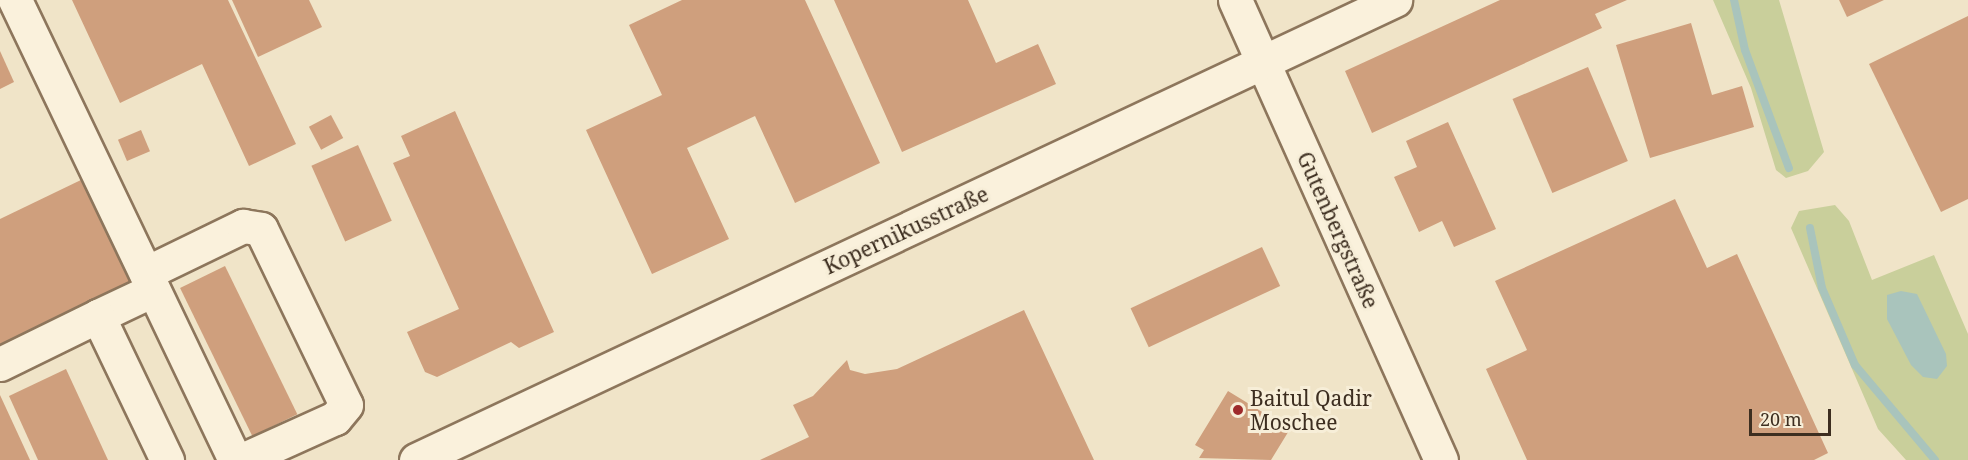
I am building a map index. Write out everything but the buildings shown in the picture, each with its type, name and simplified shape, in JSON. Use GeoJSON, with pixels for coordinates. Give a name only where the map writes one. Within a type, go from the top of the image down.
{"type":"FeatureCollection","features":[{"type":"Feature","properties":{"kind":"street"},"geometry":{"type":"LineString","coordinates":[[0,364],[98,316],[149,282],[243,226],[261,229],[346,405],[335,418],[227,457],[149,282],[15,0]]}},
{"type":"Feature","properties":{"kind":"street","name":"Gutenbergstraße"},"geometry":{"type":"LineString","coordinates":[[1235,0],[1441,460]]}},
{"type":"Feature","properties":{"kind":"street","name":"Kopernikusstraße"},"geometry":{"type":"LineString","coordinates":[[416,460],[1395,0]]}},
{"type":"Feature","properties":{"kind":"street"},"geometry":{"type":"LineString","coordinates":[[98,316],[167,460]]}},
{"type":"Feature","properties":{"kind":"green space"},"geometry":{"type":"Polygon","coordinates":[[[1713,0],[1779,0],[1824,152],[1808,171],[1786,178],[1776,170],[1751,88],[1713,0]]]}},
{"type":"Feature","properties":{"kind":"green space"},"geometry":{"type":"Polygon","coordinates":[[[1835,205],[1849,221],[1872,280],[1934,255],[1968,334],[1968,460],[1906,460],[1878,429],[1791,228],[1799,211],[1835,205]]]}},
{"type":"Feature","properties":{"kind":"water"},"geometry":{"type":"Polygon","coordinates":[[[1901,291],[1917,294],[1946,354],[1947,366],[1937,379],[1923,377],[1911,365],[1887,319],[1887,295],[1901,291]]]}},
{"type":"Feature","properties":{"kind":"waterway"},"geometry":{"type":"LineString","coordinates":[[1734,0],[1745,50],[1789,168]]}},
{"type":"Feature","properties":{"kind":"waterway"},"geometry":{"type":"LineString","coordinates":[[1810,228],[1822,288],[1855,365],[1935,460]]}},
{"type":"Feature","properties":{"kind":"place","name":"Baitul Qadir Moschee"},"geometry":{"type":"Point","coordinates":[1238,410]}}]}
